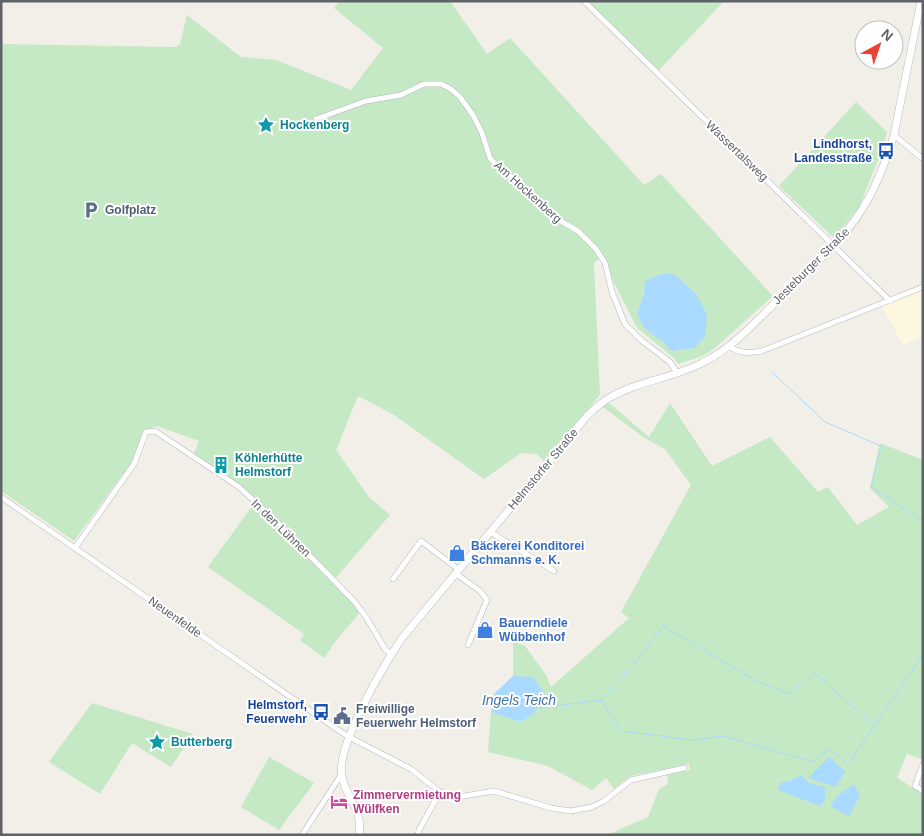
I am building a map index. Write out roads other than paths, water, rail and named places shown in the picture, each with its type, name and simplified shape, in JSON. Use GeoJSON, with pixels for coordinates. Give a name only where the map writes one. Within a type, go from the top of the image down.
{"type":"FeatureCollection","features":[{"type":"Feature","properties":{"kind":"main road","name":"Jesteburger Straße"},"geometry":{"type":"LineString","coordinates":[[728,346],[834,246],[861,213],[872,194],[894,135],[921,1]]}},
{"type":"Feature","properties":{"kind":"main road","name":"Helmstorfer Straße"},"geometry":{"type":"LineString","coordinates":[[342,777],[342,761],[349,737],[391,654],[456,571],[597,406],[621,392],[678,374],[702,364],[728,346]]}},
{"type":"Feature","properties":{"kind":"main road"},"geometry":{"type":"LineString","coordinates":[[342,777],[359,813],[359,835]]}},
{"type":"Feature","properties":{"kind":"street","name":"Wassertalsweg"},"geometry":{"type":"LineString","coordinates":[[584,1],[890,301]]}},
{"type":"Feature","properties":{"kind":"street","name":"Am Hockenberg"},"geometry":{"type":"LineString","coordinates":[[316,119],[366,101],[401,95],[424,84],[441,84],[451,89],[460,97],[472,115],[482,133],[490,158],[498,168],[521,185],[552,216],[578,231],[596,249],[605,264],[612,292],[625,324],[641,340],[670,362],[678,374]]}},
{"type":"Feature","properties":{"kind":"street"},"geometry":{"type":"LineString","coordinates":[[894,135],[923,159]]}},
{"type":"Feature","properties":{"kind":"street"},"geometry":{"type":"LineString","coordinates":[[728,346],[750,353],[762,351],[923,287]]}},
{"type":"Feature","properties":{"kind":"street","name":"In den Lühnen"},"geometry":{"type":"LineString","coordinates":[[75,548],[134,464],[146,432],[155,431],[239,487],[275,520],[354,601],[385,649],[391,654]]}},
{"type":"Feature","properties":{"kind":"street","name":"Neuenfelde"},"geometry":{"type":"LineString","coordinates":[[1,497],[349,737],[410,769],[440,792]]}},
{"type":"Feature","properties":{"kind":"street"},"geometry":{"type":"LineString","coordinates":[[490,532],[554,571]]}},
{"type":"Feature","properties":{"kind":"street"},"geometry":{"type":"LineString","coordinates":[[393,578],[421,541],[480,591],[487,600],[486,605],[468,645]]}},
{"type":"Feature","properties":{"kind":"street"},"geometry":{"type":"LineString","coordinates":[[923,764],[915,786],[923,791]]}},
{"type":"Feature","properties":{"kind":"street"},"geometry":{"type":"LineString","coordinates":[[418,835],[440,792],[458,797],[494,791],[551,808],[571,811],[592,807],[604,801],[631,780],[684,768]]}},
{"type":"Feature","properties":{"kind":"street"},"geometry":{"type":"LineString","coordinates":[[302,835],[339,778],[342,777]]}},
{"type":"Feature","properties":{"kind":"water"},"geometry":{"type":"Polygon","coordinates":[[[664,273],[676,275],[696,294],[707,315],[705,336],[695,348],[671,351],[663,342],[644,328],[637,314],[644,294],[645,281],[664,273]]]}},
{"type":"Feature","properties":{"kind":"water","name":"Ingels Teich"},"geometry":{"type":"Polygon","coordinates":[[[513,676],[533,677],[545,694],[536,711],[520,722],[491,712],[494,694],[513,676]]]}},
{"type":"Feature","properties":{"kind":"water"},"geometry":{"type":"Polygon","coordinates":[[[829,757],[845,771],[836,787],[808,778],[829,757]]]}},
{"type":"Feature","properties":{"kind":"water"},"geometry":{"type":"Polygon","coordinates":[[[801,775],[809,783],[825,787],[825,800],[820,806],[778,790],[780,783],[790,781],[801,775]]]}},
{"type":"Feature","properties":{"kind":"water"},"geometry":{"type":"Polygon","coordinates":[[[854,784],[860,796],[849,816],[830,806],[838,795],[854,784]]]}},
{"type":"Feature","properties":{"kind":"waterway"},"geometry":{"type":"LineString","coordinates":[[772,372],[825,422],[881,446],[871,487],[923,521]]}},
{"type":"Feature","properties":{"kind":"waterway"},"geometry":{"type":"LineString","coordinates":[[602,700],[634,664],[663,626],[758,682],[790,694],[814,673],[874,725]]}},
{"type":"Feature","properties":{"kind":"waterway"},"geometry":{"type":"LineString","coordinates":[[539,708],[601,700],[621,731],[692,740],[723,736],[813,762],[829,749],[848,764],[923,655]]}},
{"type":"Feature","properties":{"kind":"place","name":"Hockenberg"},"geometry":{"type":"Point","coordinates":[266,125]}},
{"type":"Feature","properties":{"kind":"place","name":"Lindhorst, Landesstraße"},"geometry":{"type":"Point","coordinates":[886,151]}},
{"type":"Feature","properties":{"kind":"place","name":"Golfplatz"},"geometry":{"type":"Point","coordinates":[91,210]}},
{"type":"Feature","properties":{"kind":"place","name":"Köhlerhütte Helmstorf"},"geometry":{"type":"Point","coordinates":[221,465]}},
{"type":"Feature","properties":{"kind":"place","name":"Bäckerei Konditorei Schmanns e. K."},"geometry":{"type":"Point","coordinates":[457,553]}},
{"type":"Feature","properties":{"kind":"place","name":"Bauerndiele Wübbenhof"},"geometry":{"type":"Point","coordinates":[485,630]}},
{"type":"Feature","properties":{"kind":"place","name":"Helmstorf, Feuerwehr"},"geometry":{"type":"Point","coordinates":[321,712]}},
{"type":"Feature","properties":{"kind":"place","name":"Freiwillige Feuerwehr Helmstorf"},"geometry":{"type":"Point","coordinates":[342,716]}},
{"type":"Feature","properties":{"kind":"place","name":"Butterberg"},"geometry":{"type":"Point","coordinates":[157,742]}},
{"type":"Feature","properties":{"kind":"place","name":"Zimmervermietung Wülfken"},"geometry":{"type":"Point","coordinates":[339,802]}}]}
